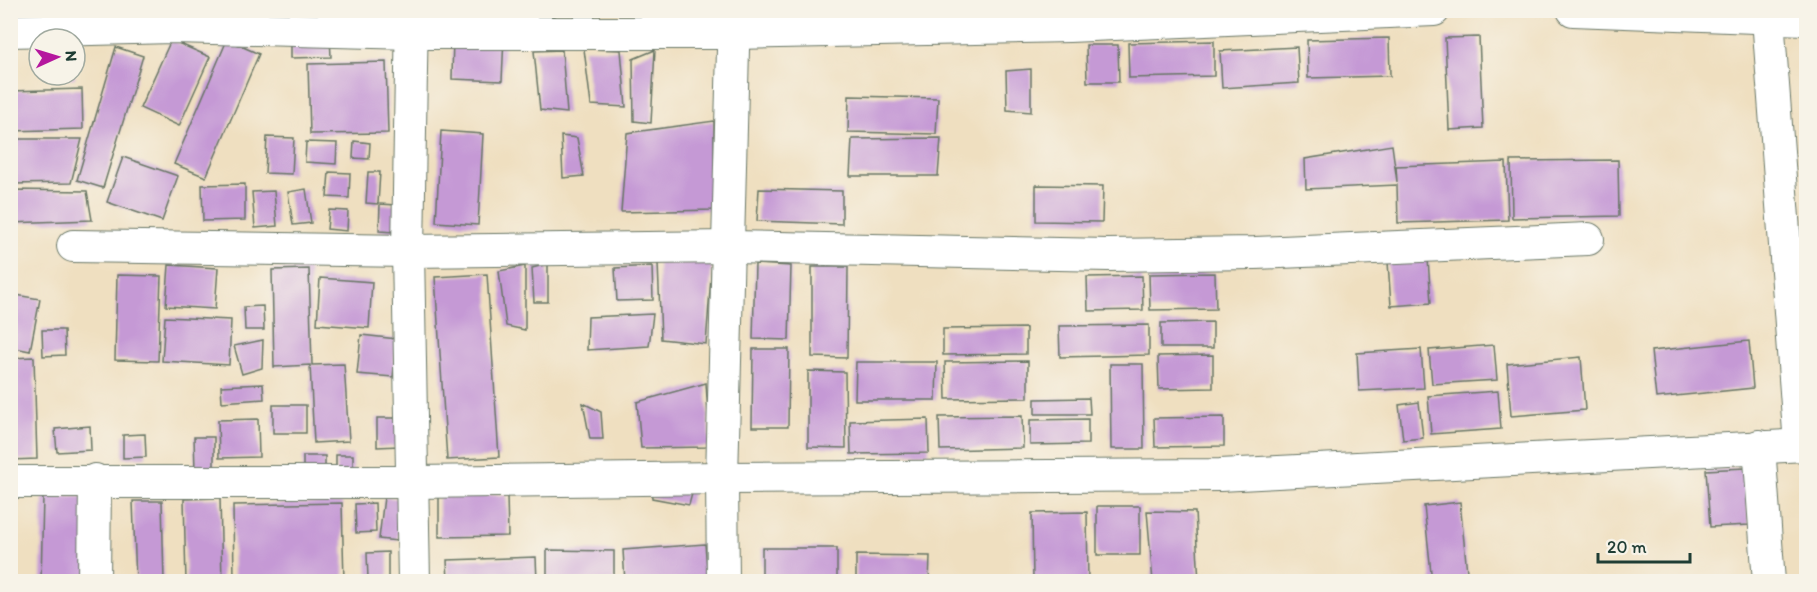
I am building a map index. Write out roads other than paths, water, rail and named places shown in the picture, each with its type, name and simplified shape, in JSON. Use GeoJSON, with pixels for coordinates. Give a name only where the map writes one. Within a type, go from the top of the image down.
{"type":"FeatureCollection","features":[{"type":"Feature","properties":{"kind":"street"},"geometry":{"type":"LineString","coordinates":[[10,31],[174,19],[734,22],[1434,10]]}},
{"type":"Feature","properties":{"kind":"street"},"geometry":{"type":"LineString","coordinates":[[1573,10],[1806,19]]}},
{"type":"Feature","properties":{"kind":"street"},"geometry":{"type":"LineString","coordinates":[[10,482],[95,480],[413,482],[722,477],[1220,475],[1803,445],[1768,18]]}},
{"type":"Feature","properties":{"kind":"street"},"geometry":{"type":"LineString","coordinates":[[412,22],[408,251],[414,582]]}},
{"type":"Feature","properties":{"kind":"street"},"geometry":{"type":"LineString","coordinates":[[723,582],[722,477],[730,247],[734,22]]}},
{"type":"Feature","properties":{"kind":"street"},"geometry":{"type":"LineString","coordinates":[[73,246],[408,251],[730,247],[1119,255],[1255,253],[1588,238]]}},
{"type":"Feature","properties":{"kind":"street"},"geometry":{"type":"LineString","coordinates":[[1759,446],[1769,582]]}},
{"type":"Feature","properties":{"kind":"street"},"geometry":{"type":"LineString","coordinates":[[94,582],[95,480]]}}]}
